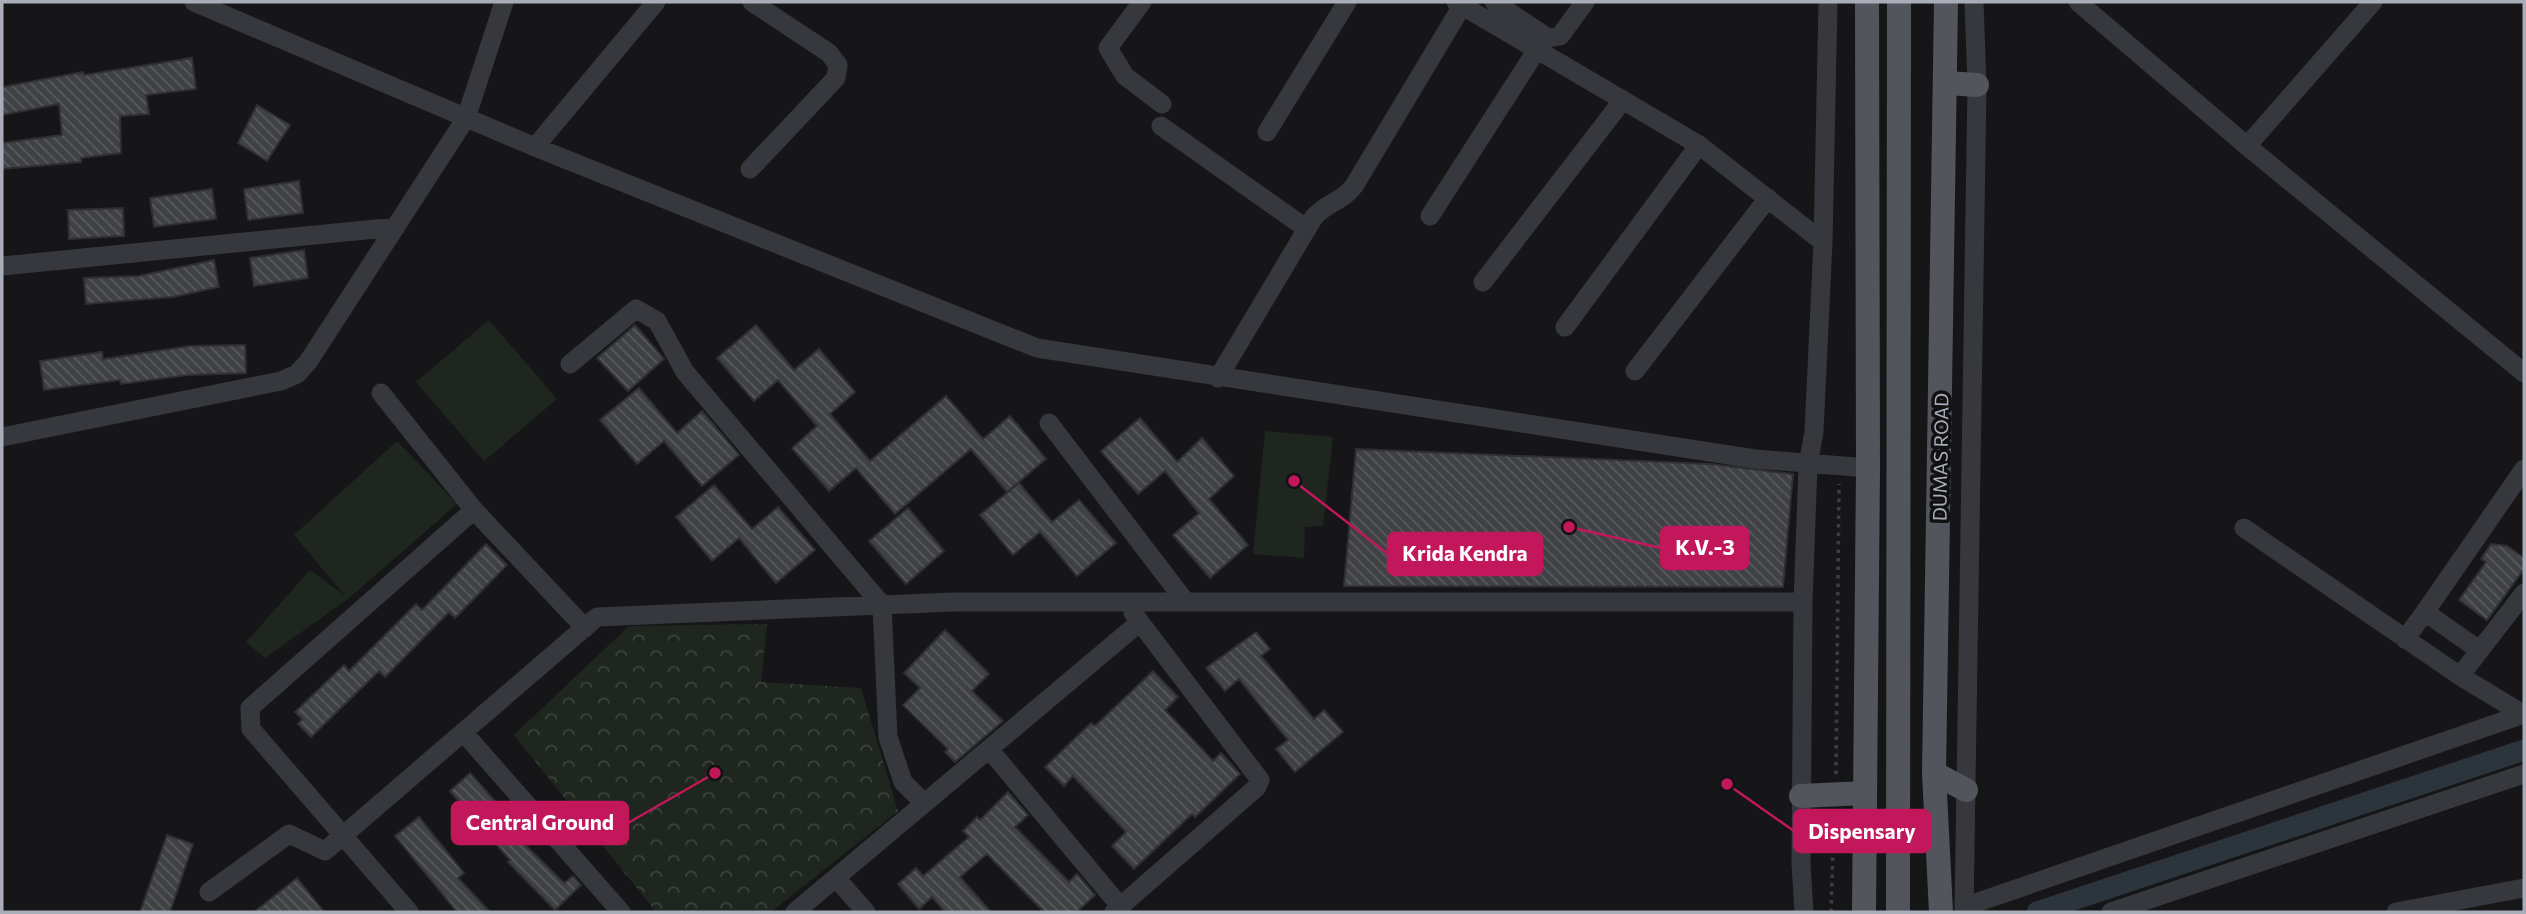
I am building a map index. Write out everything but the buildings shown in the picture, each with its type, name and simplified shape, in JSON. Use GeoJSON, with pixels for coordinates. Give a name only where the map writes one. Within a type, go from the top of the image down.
{"type":"FeatureCollection","features":[{"type":"Feature","properties":{"kind":"main road"},"geometry":{"type":"LineString","coordinates":[[1864,912],[1868,468],[1867,2]]}},
{"type":"Feature","properties":{"kind":"main road"},"geometry":{"type":"LineString","coordinates":[[1896,910],[1899,2]]}},
{"type":"Feature","properties":{"kind":"main road","name":"DUMAS ROAD"},"geometry":{"type":"LineString","coordinates":[[1946,2],[1947,83],[1934,773],[1956,911]]}},
{"type":"Feature","properties":{"kind":"main road"},"geometry":{"type":"LineString","coordinates":[[1947,83],[1977,85]]}},
{"type":"Feature","properties":{"kind":"main road"},"geometry":{"type":"LineString","coordinates":[[1934,773],[1966,790]]}},
{"type":"Feature","properties":{"kind":"main road"},"geometry":{"type":"LineString","coordinates":[[1801,796],[1865,793]]}},
{"type":"Feature","properties":{"kind":"street"},"geometry":{"type":"LineString","coordinates":[[194,2],[535,147],[1037,348],[1808,465],[1868,468]]}},
{"type":"Feature","properties":{"kind":"street"},"geometry":{"type":"LineString","coordinates":[[2,437],[281,381],[298,374],[466,118],[504,2]]}},
{"type":"Feature","properties":{"kind":"street"},"geometry":{"type":"LineString","coordinates":[[535,147],[656,2]]}},
{"type":"Feature","properties":{"kind":"street"},"geometry":{"type":"LineString","coordinates":[[750,169],[836,78],[838,65],[829,53],[752,2]]}},
{"type":"Feature","properties":{"kind":"street"},"geometry":{"type":"LineString","coordinates":[[1142,2],[1108,48],[1125,76],[1162,104]]}},
{"type":"Feature","properties":{"kind":"street"},"geometry":{"type":"LineString","coordinates":[[1494,2],[1548,38],[1560,36],[1585,2]]}},
{"type":"Feature","properties":{"kind":"street"},"geometry":{"type":"LineString","coordinates":[[1804,912],[1801,876],[1803,602],[1808,465],[1814,432],[1823,242],[1828,2]]}},
{"type":"Feature","properties":{"kind":"street"},"geometry":{"type":"LineString","coordinates":[[1974,2],[1977,85],[1966,790],[1956,911],[2523,714]]}},
{"type":"Feature","properties":{"kind":"street"},"geometry":{"type":"LineString","coordinates":[[2078,2],[2247,146],[2524,373]]}},
{"type":"Feature","properties":{"kind":"street"},"geometry":{"type":"LineString","coordinates":[[1218,377],[1307,229],[1322,208],[1347,195],[1354,186],[1459,4],[1699,145],[1823,242]]}},
{"type":"Feature","properties":{"kind":"street"},"geometry":{"type":"LineString","coordinates":[[1267,132],[1338,5]]}},
{"type":"Feature","properties":{"kind":"street"},"geometry":{"type":"LineString","coordinates":[[2247,146],[2360,6]]}},
{"type":"Feature","properties":{"kind":"street"},"geometry":{"type":"LineString","coordinates":[[1430,216],[1538,48]]}},
{"type":"Feature","properties":{"kind":"street"},"geometry":{"type":"LineString","coordinates":[[1483,282],[1623,100]]}},
{"type":"Feature","properties":{"kind":"street"},"geometry":{"type":"LineString","coordinates":[[1161,125],[1307,229]]}},
{"type":"Feature","properties":{"kind":"street"},"geometry":{"type":"LineString","coordinates":[[1565,327],[1699,145]]}},
{"type":"Feature","properties":{"kind":"street"},"geometry":{"type":"LineString","coordinates":[[1634,371],[1768,198]]}},
{"type":"Feature","properties":{"kind":"street"},"geometry":{"type":"LineString","coordinates":[[2,266],[396,227]]}},
{"type":"Feature","properties":{"kind":"street"},"geometry":{"type":"LineString","coordinates":[[570,364],[636,309],[649,314],[657,321],[685,372],[882,605],[888,737],[903,782],[924,803]]}},
{"type":"Feature","properties":{"kind":"street"},"geometry":{"type":"LineString","coordinates":[[381,393],[474,510],[584,628]]}},
{"type":"Feature","properties":{"kind":"street"},"geometry":{"type":"LineString","coordinates":[[1049,423],[1185,601]]}},
{"type":"Feature","properties":{"kind":"street"},"geometry":{"type":"LineString","coordinates":[[2406,639],[2524,469]]}},
{"type":"Feature","properties":{"kind":"street"},"geometry":{"type":"LineString","coordinates":[[409,912],[251,729],[250,708],[474,510]]}},
{"type":"Feature","properties":{"kind":"street"},"geometry":{"type":"LineString","coordinates":[[2244,528],[2460,676],[2523,714]]}},
{"type":"Feature","properties":{"kind":"street"},"geometry":{"type":"LineString","coordinates":[[2460,676],[2524,593]]}},
{"type":"Feature","properties":{"kind":"street"},"geometry":{"type":"LineString","coordinates":[[209,892],[289,834],[325,851],[597,617],[882,605],[1125,601],[1803,602]]}},
{"type":"Feature","properties":{"kind":"street"},"geometry":{"type":"LineString","coordinates":[[989,750],[1117,909],[1257,787],[1261,780],[1125,601]]}},
{"type":"Feature","properties":{"kind":"street"},"geometry":{"type":"LineString","coordinates":[[2425,612],[2479,650]]}},
{"type":"Feature","properties":{"kind":"street"},"geometry":{"type":"LineString","coordinates":[[795,912],[1140,622]]}},
{"type":"Feature","properties":{"kind":"street"},"geometry":{"type":"LineString","coordinates":[[464,733],[621,912]]}},
{"type":"Feature","properties":{"kind":"street"},"geometry":{"type":"LineString","coordinates":[[2110,912],[2524,774]]}},
{"type":"Feature","properties":{"kind":"street"},"geometry":{"type":"LineString","coordinates":[[836,878],[866,912]]}},
{"type":"Feature","properties":{"kind":"street"},"geometry":{"type":"LineString","coordinates":[[2396,912],[2433,909],[2524,888]]}},
{"type":"Feature","properties":{"kind":"path"},"geometry":{"type":"LineString","coordinates":[[1836,771],[1839,496]]}},
{"type":"Feature","properties":{"kind":"path"},"geometry":{"type":"LineString","coordinates":[[1830,912],[1835,820]]}},
{"type":"Feature","properties":{"kind":"green space"},"geometry":{"type":"Polygon","coordinates":[[[489,320],[557,399],[484,461],[416,382],[489,320]]]}},
{"type":"Feature","properties":{"kind":"green space"},"geometry":{"type":"Polygon","coordinates":[[[1265,431],[1333,437],[1323,526],[1305,527],[1304,558],[1253,554],[1265,431]]]}},
{"type":"Feature","properties":{"kind":"green space"},"geometry":{"type":"Polygon","coordinates":[[[397,441],[457,504],[348,599],[265,658],[246,642],[310,570],[345,596],[294,535],[397,441]]]}},
{"type":"Feature","properties":{"kind":"green space"},"geometry":{"type":"Polygon","coordinates":[[[767,624],[761,682],[861,688],[898,811],[771,912],[656,912],[514,735],[629,626],[767,624]]]}},
{"type":"Feature","properties":{"kind":"waterway"},"geometry":{"type":"LineString","coordinates":[[2037,912],[2524,750]]}},
{"type":"Feature","properties":{"kind":"place","name":"Krida Kendra"},"geometry":{"type":"Point","coordinates":[1294,481]}},
{"type":"Feature","properties":{"kind":"place","name":"K.V.-3"},"geometry":{"type":"Point","coordinates":[1569,527]}},
{"type":"Feature","properties":{"kind":"place","name":"Central Ground"},"geometry":{"type":"Point","coordinates":[715,773]}},
{"type":"Feature","properties":{"kind":"place","name":"Dispensary"},"geometry":{"type":"Point","coordinates":[1727,784]}}]}
